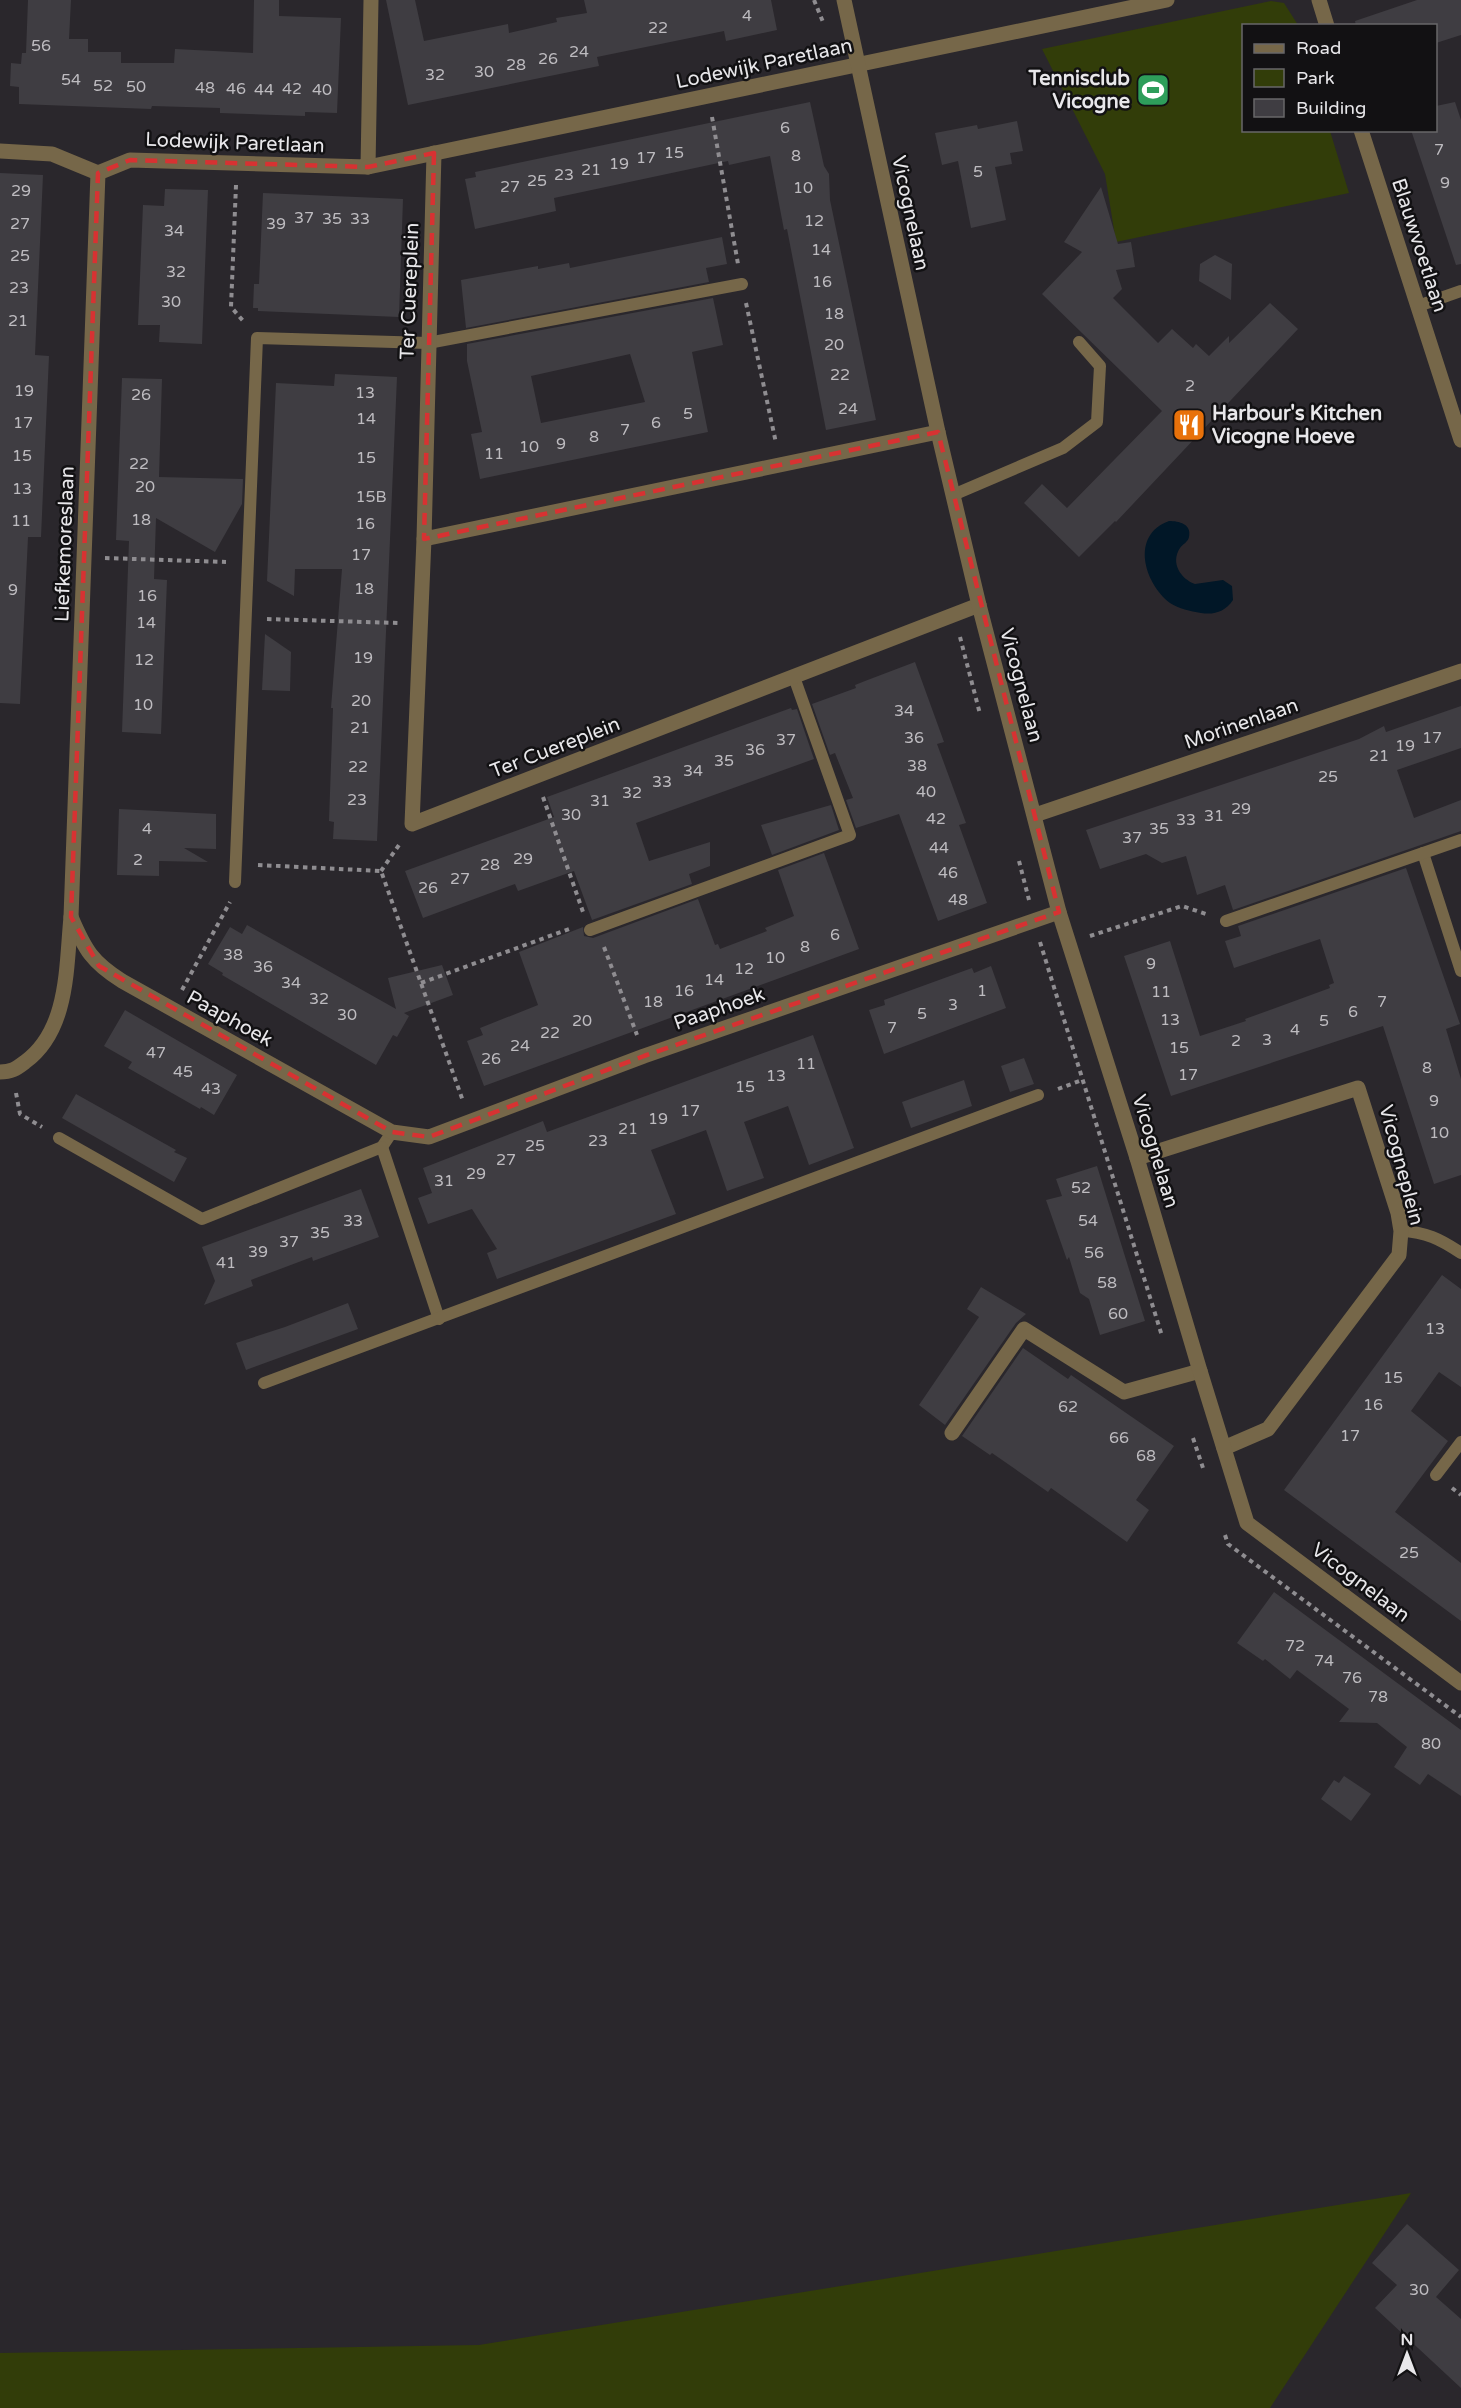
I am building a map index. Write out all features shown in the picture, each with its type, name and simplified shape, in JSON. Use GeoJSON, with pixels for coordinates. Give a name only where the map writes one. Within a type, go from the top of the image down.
{"type":"FeatureCollection","features":[{"type":"Feature","properties":{"kind":"street"},"geometry":{"type":"LineString","coordinates":[[368,167],[371,0]]}},
{"type":"Feature","properties":{"kind":"street","name":"Vicognelaan"},"geometry":{"type":"LineString","coordinates":[[844,0],[938,432],[979,605],[1059,912],[1137,1158],[1247,1523],[1461,1683]]}},
{"type":"Feature","properties":{"kind":"street","name":"Lodewijk Paretlaan"},"geometry":{"type":"LineString","coordinates":[[98,173],[130,160],[368,167],[1167,0]]}},
{"type":"Feature","properties":{"kind":"street"},"geometry":{"type":"LineString","coordinates":[[1319,0],[1326,24]]}},
{"type":"Feature","properties":{"kind":"street","name":"Blauwvoetlaan"},"geometry":{"type":"LineString","coordinates":[[1362,132],[1461,440]]}},
{"type":"Feature","properties":{"kind":"street"},"geometry":{"type":"LineString","coordinates":[[0,151],[52,154],[98,173]]}},
{"type":"Feature","properties":{"kind":"street","name":"Ter Cuereplein"},"geometry":{"type":"LineString","coordinates":[[434,153],[424,539],[412,824],[979,605]]}},
{"type":"Feature","properties":{"kind":"street","name":"Liefkemoreslaan"},"geometry":{"type":"LineString","coordinates":[[5,1072],[35,1055],[55,1026],[63,991],[71,917],[98,173]]}},
{"type":"Feature","properties":{"kind":"street"},"geometry":{"type":"LineString","coordinates":[[424,539],[938,432]]}},
{"type":"Feature","properties":{"kind":"street","name":"Morinenlaan"},"geometry":{"type":"LineString","coordinates":[[1035,815],[1461,671]]}},
{"type":"Feature","properties":{"kind":"street","name":"Paaphoek"},"geometry":{"type":"LineString","coordinates":[[71,917],[82,943],[99,966],[171,1009],[392,1132],[429,1137],[645,1056],[1059,912]]}},
{"type":"Feature","properties":{"kind":"street","name":"Vicogneplein"},"geometry":{"type":"LineString","coordinates":[[1137,1158],[1358,1088],[1398,1213],[1401,1231],[1399,1255],[1268,1429],[1224,1448]]}},
{"type":"Feature","properties":{"kind":"street"},"geometry":{"type":"LineString","coordinates":[[952,1433],[1024,1329],[1124,1392],[1200,1371]]}},
{"type":"Feature","properties":{"kind":"lane"},"geometry":{"type":"LineString","coordinates":[[235,882],[257,338],[428,343],[742,284]]}},
{"type":"Feature","properties":{"kind":"lane"},"geometry":{"type":"LineString","coordinates":[[1418,306],[1461,291]]}},
{"type":"Feature","properties":{"kind":"lane"},"geometry":{"type":"LineString","coordinates":[[953,495],[1063,448],[1097,422],[1100,366],[1078,342]]}},
{"type":"Feature","properties":{"kind":"lane"},"geometry":{"type":"LineString","coordinates":[[591,926],[849,836],[794,676]]}},
{"type":"Feature","properties":{"kind":"lane"},"geometry":{"type":"LineString","coordinates":[[1226,921],[1461,840]]}},
{"type":"Feature","properties":{"kind":"lane"},"geometry":{"type":"LineString","coordinates":[[1422,853],[1461,971]]}},
{"type":"Feature","properties":{"kind":"lane"},"geometry":{"type":"LineString","coordinates":[[264,1383],[1038,1095]]}},
{"type":"Feature","properties":{"kind":"lane"},"geometry":{"type":"LineString","coordinates":[[60,1138],[202,1219],[382,1147],[392,1132]]}},
{"type":"Feature","properties":{"kind":"lane"},"geometry":{"type":"LineString","coordinates":[[382,1147],[439,1319]]}},
{"type":"Feature","properties":{"kind":"lane"},"geometry":{"type":"LineString","coordinates":[[1401,1231],[1422,1232],[1461,1253]]}},
{"type":"Feature","properties":{"kind":"lane"},"geometry":{"type":"LineString","coordinates":[[1436,1475],[1461,1442]]}},
{"type":"Feature","properties":{"kind":"path"},"geometry":{"type":"LineString","coordinates":[[237,163],[231,307],[257,338]]}},
{"type":"Feature","properties":{"kind":"path"},"geometry":{"type":"LineString","coordinates":[[84,558],[248,563]]}},
{"type":"Feature","properties":{"kind":"path"},"geometry":{"type":"LineString","coordinates":[[246,618],[420,624]]}},
{"type":"Feature","properties":{"kind":"path"},"geometry":{"type":"LineString","coordinates":[[536,777],[591,926],[645,1056]]}},
{"type":"Feature","properties":{"kind":"path"},"geometry":{"type":"LineString","coordinates":[[381,871],[412,824]]}},
{"type":"Feature","properties":{"kind":"path"},"geometry":{"type":"LineString","coordinates":[[236,864],[381,871]]}},
{"type":"Feature","properties":{"kind":"path"},"geometry":{"type":"LineString","coordinates":[[381,871],[470,1120]]}},
{"type":"Feature","properties":{"kind":"path"},"geometry":{"type":"LineString","coordinates":[[171,1009],[236,893],[235,882]]}},
{"type":"Feature","properties":{"kind":"path"},"geometry":{"type":"LineString","coordinates":[[1069,943],[1182,906],[1226,921]]}},
{"type":"Feature","properties":{"kind":"path"},"geometry":{"type":"LineString","coordinates":[[421,983],[591,926]]}},
{"type":"Feature","properties":{"kind":"path"},"geometry":{"type":"LineString","coordinates":[[1038,1095],[1108,1071]]}},
{"type":"Feature","properties":{"kind":"path"},"geometry":{"type":"LineString","coordinates":[[5,1072],[20,1114],[60,1138]]}},
{"type":"Feature","properties":{"kind":"highlighted area"},"geometry":{"type":"Polygon","coordinates":[[[434,153],[424,539],[938,432],[1059,912],[644,1056],[429,1137],[392,1132],[99,966],[71,917],[98,173],[130,160],[368,167],[434,153]]]}},
{"type":"Feature","properties":{"kind":"green space","name":"Tennisclub Vicogne"},"geometry":{"type":"Polygon","coordinates":[[[1271,1],[1284,3],[1297,24],[1242,24],[1242,132],[1330,132],[1349,193],[1116,242],[1105,174],[1042,49],[1271,1]]]}},
{"type":"Feature","properties":{"kind":"green space"},"geometry":{"type":"Polygon","coordinates":[[[1411,2193],[1270,2408],[0,2408],[0,2353],[479,2345],[1411,2193]]]}},
{"type":"Feature","properties":{"kind":"water"},"geometry":{"type":"Polygon","coordinates":[[[1169,521],[1181,523],[1189,529],[1187,542],[1180,548],[1176,559],[1181,574],[1195,584],[1223,580],[1232,586],[1233,600],[1223,610],[1206,614],[1181,608],[1170,603],[1153,584],[1145,560],[1145,548],[1149,537],[1157,528],[1169,521]]]}},
{"type":"Feature","properties":{"kind":"building"},"geometry":{"type":"Polygon","coordinates":[[[28,0],[71,0],[69,39],[88,39],[88,52],[121,52],[121,63],[174,63],[175,49],[253,53],[254,0],[279,0],[279,16],[341,18],[337,113],[305,112],[305,116],[220,113],[220,108],[152,106],[151,109],[19,104],[19,87],[10,86],[11,63],[21,64],[22,53],[26,53],[28,0]]]}},
{"type":"Feature","properties":{"kind":"building"},"geometry":{"type":"Polygon","coordinates":[[[386,0],[415,0],[424,41],[508,24],[509,33],[557,22],[556,18],[587,13],[584,0],[771,0],[777,30],[726,41],[724,31],[597,57],[599,66],[408,105],[386,0]]]}},
{"type":"Feature","properties":{"kind":"building"},"geometry":{"type":"Polygon","coordinates":[[[1417,0],[1461,0],[1461,35],[1437,43],[1437,24],[1356,24],[1355,21],[1417,0]]]}},
{"type":"Feature","properties":{"kind":"building"},"geometry":{"type":"Polygon","coordinates":[[[810,102],[824,166],[829,174],[830,200],[876,420],[826,430],[787,229],[784,230],[770,156],[729,165],[728,161],[554,198],[556,211],[475,229],[465,179],[476,177],[475,172],[810,102]]]}},
{"type":"Feature","properties":{"kind":"building"},"geometry":{"type":"Polygon","coordinates":[[[1455,102],[1461,120],[1461,264],[1456,265],[1412,132],[1437,132],[1437,106],[1455,102]]]}},
{"type":"Feature","properties":{"kind":"building"},"geometry":{"type":"Polygon","coordinates":[[[1017,121],[1023,151],[1010,153],[1012,164],[995,167],[1006,220],[971,228],[958,161],[942,165],[935,133],[977,125],[978,129],[1017,121]]]}},
{"type":"Feature","properties":{"kind":"building"},"geometry":{"type":"Polygon","coordinates":[[[0,173],[43,175],[35,355],[49,356],[41,537],[28,537],[20,704],[0,703],[0,173]]]}},
{"type":"Feature","properties":{"kind":"building"},"geometry":{"type":"Polygon","coordinates":[[[1101,187],[1118,244],[1131,242],[1135,267],[1116,270],[1122,289],[1113,298],[1158,343],[1172,329],[1193,348],[1196,344],[1209,356],[1229,336],[1229,343],[1270,303],[1298,329],[1116,522],[1079,557],[1024,503],[1042,484],[1067,508],[1162,411],[1042,294],[1082,252],[1064,242],[1101,187]]]}},
{"type":"Feature","properties":{"kind":"building"},"geometry":{"type":"Polygon","coordinates":[[[165,189],[208,190],[202,344],[159,342],[160,325],[138,325],[143,205],[164,206],[165,189]]]}},
{"type":"Feature","properties":{"kind":"building"},"geometry":{"type":"Polygon","coordinates":[[[263,193],[403,199],[399,317],[258,311],[258,308],[253,308],[254,284],[259,284],[263,193]]]}},
{"type":"Feature","properties":{"kind":"building"},"geometry":{"type":"Polygon","coordinates":[[[722,237],[727,264],[706,268],[709,282],[466,328],[461,280],[538,266],[538,269],[569,263],[570,268],[722,237]]]}},
{"type":"Feature","properties":{"kind":"building"},"geometry":{"type":"Polygon","coordinates":[[[1215,255],[1232,264],[1231,300],[1199,281],[1200,264],[1215,255]]]}},
{"type":"Feature","properties":{"kind":"building"},"geometry":{"type":"Polygon","coordinates":[[[713,298],[723,345],[692,352],[708,432],[480,479],[471,434],[482,432],[467,361],[467,344],[713,298]],[[630,354],[531,376],[541,423],[645,402],[630,354]]]}},
{"type":"Feature","properties":{"kind":"building"},"geometry":{"type":"Polygon","coordinates":[[[335,374],[397,377],[377,841],[333,839],[334,822],[329,821],[333,708],[331,708],[342,569],[295,569],[294,596],[267,581],[276,383],[334,386],[335,374]]]}},
{"type":"Feature","properties":{"kind":"building"},"geometry":{"type":"Polygon","coordinates":[[[122,378],[162,379],[159,477],[243,479],[242,504],[215,552],[156,518],[154,579],[167,580],[161,734],[122,732],[129,541],[116,540],[122,378]]]}},
{"type":"Feature","properties":{"kind":"building"},"geometry":{"type":"Polygon","coordinates":[[[265,634],[291,652],[290,691],[262,690],[265,634]]]}},
{"type":"Feature","properties":{"kind":"building"},"geometry":{"type":"Polygon","coordinates":[[[915,662],[944,742],[937,744],[966,823],[959,825],[987,903],[938,921],[899,814],[856,828],[846,800],[853,798],[835,753],[830,755],[812,704],[915,662]]]}},
{"type":"Feature","properties":{"kind":"building"},"geometry":{"type":"Polygon","coordinates":[[[1461,706],[1461,748],[1397,770],[1414,818],[1461,800],[1461,831],[1233,910],[1225,885],[1197,895],[1186,856],[1162,863],[1146,854],[1100,869],[1086,830],[1359,739],[1384,726],[1386,732],[1461,706]]]}},
{"type":"Feature","properties":{"kind":"building"},"geometry":{"type":"Polygon","coordinates":[[[791,708],[792,710],[797,709],[814,759],[636,823],[649,861],[710,842],[710,866],[689,874],[692,884],[592,920],[574,871],[518,891],[515,884],[423,918],[405,871],[554,817],[547,797],[791,708]]]}},
{"type":"Feature","properties":{"kind":"building"},"geometry":{"type":"Polygon","coordinates":[[[831,805],[839,830],[772,855],[761,825],[831,805]]]}},
{"type":"Feature","properties":{"kind":"building"},"geometry":{"type":"Polygon","coordinates":[[[119,809],[216,814],[216,849],[184,848],[208,862],[159,861],[159,876],[117,875],[119,809]]]}},
{"type":"Feature","properties":{"kind":"building"},"geometry":{"type":"Polygon","coordinates":[[[824,853],[859,949],[484,1086],[467,1041],[483,1035],[480,1028],[538,1005],[519,952],[583,927],[584,936],[593,938],[698,899],[715,945],[718,944],[720,949],[767,931],[765,928],[794,916],[778,870],[824,853]]]}},
{"type":"Feature","properties":{"kind":"building"},"geometry":{"type":"Polygon","coordinates":[[[1406,868],[1460,1024],[1446,1029],[1461,1079],[1461,1175],[1434,1184],[1383,1026],[1171,1096],[1124,956],[1170,941],[1200,1036],[1246,1021],[1245,1019],[1330,988],[1329,985],[1334,983],[1320,939],[1234,968],[1225,941],[1241,936],[1238,926],[1406,868]]]}},
{"type":"Feature","properties":{"kind":"building"},"geometry":{"type":"Polygon","coordinates":[[[247,925],[396,1009],[388,978],[442,965],[453,995],[404,1013],[409,1016],[397,1037],[393,1035],[376,1065],[222,975],[223,973],[208,964],[230,927],[242,934],[247,925]]]}},
{"type":"Feature","properties":{"kind":"building"},"geometry":{"type":"Polygon","coordinates":[[[991,966],[1006,1008],[884,1054],[869,1010],[885,1005],[884,1000],[972,968],[974,973],[991,966]]]}},
{"type":"Feature","properties":{"kind":"building"},"geometry":{"type":"Polygon","coordinates":[[[125,1010],[237,1075],[214,1115],[128,1068],[132,1062],[104,1046],[125,1010]]]}},
{"type":"Feature","properties":{"kind":"building"},"geometry":{"type":"Polygon","coordinates":[[[813,1035],[854,1148],[809,1165],[788,1106],[744,1122],[764,1178],[727,1191],[706,1130],[651,1150],[676,1214],[497,1279],[487,1253],[497,1249],[472,1209],[428,1224],[418,1198],[432,1193],[423,1168],[543,1121],[547,1132],[813,1035]]]}},
{"type":"Feature","properties":{"kind":"building"},"geometry":{"type":"Polygon","coordinates":[[[1024,1058],[1034,1084],[1010,1092],[1001,1066],[1024,1058]]]}},
{"type":"Feature","properties":{"kind":"building"},"geometry":{"type":"Polygon","coordinates":[[[964,1080],[972,1106],[911,1128],[902,1102],[964,1080]]]}},
{"type":"Feature","properties":{"kind":"building"},"geometry":{"type":"Polygon","coordinates":[[[76,1094],[187,1158],[174,1182],[62,1118],[76,1094]]]}},
{"type":"Feature","properties":{"kind":"building"},"geometry":{"type":"Polygon","coordinates":[[[1097,1166],[1145,1321],[1100,1335],[1089,1299],[1080,1293],[1069,1257],[1067,1260],[1046,1200],[1062,1196],[1056,1179],[1097,1166]]]}},
{"type":"Feature","properties":{"kind":"building"},"geometry":{"type":"Polygon","coordinates":[[[361,1189],[379,1237],[313,1261],[312,1257],[251,1280],[253,1286],[204,1305],[215,1281],[202,1247],[361,1189]]]}},
{"type":"Feature","properties":{"kind":"building"},"geometry":{"type":"Polygon","coordinates":[[[1442,1275],[1461,1289],[1461,1387],[1439,1372],[1411,1411],[1448,1441],[1395,1512],[1461,1563],[1461,1621],[1284,1490],[1442,1275]]]}},
{"type":"Feature","properties":{"kind":"building"},"geometry":{"type":"Polygon","coordinates":[[[981,1287],[1026,1314],[1016,1323],[945,1425],[919,1405],[979,1317],[967,1309],[981,1287]]]}},
{"type":"Feature","properties":{"kind":"building"},"geometry":{"type":"Polygon","coordinates":[[[348,1303],[358,1329],[246,1370],[236,1343],[348,1303]]]}},
{"type":"Feature","properties":{"kind":"building"},"geometry":{"type":"Polygon","coordinates":[[[1023,1348],[1068,1379],[1071,1375],[1174,1446],[1136,1500],[1149,1510],[1127,1542],[1051,1488],[1048,1492],[992,1453],[990,1455],[962,1436],[1023,1348]]]}},
{"type":"Feature","properties":{"kind":"building"},"geometry":{"type":"Polygon","coordinates":[[[1274,1592],[1461,1730],[1461,1796],[1428,1774],[1420,1785],[1394,1767],[1407,1747],[1377,1723],[1339,1722],[1349,1709],[1297,1670],[1290,1679],[1265,1659],[1263,1661],[1237,1643],[1274,1592]]]}},
{"type":"Feature","properties":{"kind":"building"},"geometry":{"type":"Polygon","coordinates":[[[1344,1776],[1371,1794],[1351,1821],[1321,1799],[1334,1780],[1339,1783],[1344,1776]]]}},
{"type":"Feature","properties":{"kind":"building"},"geometry":{"type":"Polygon","coordinates":[[[1407,2224],[1459,2270],[1436,2297],[1461,2319],[1461,2388],[1375,2308],[1397,2285],[1372,2263],[1407,2224]]]}},
{"type":"Feature","properties":{"kind":"place","name":"Tennisclub Vicogne"},"geometry":{"type":"Point","coordinates":[1153,90]}},
{"type":"Feature","properties":{"kind":"place","name":"Harbour's Kitchen Vicogne Hoeve"},"geometry":{"type":"Point","coordinates":[1189,425]}}]}
